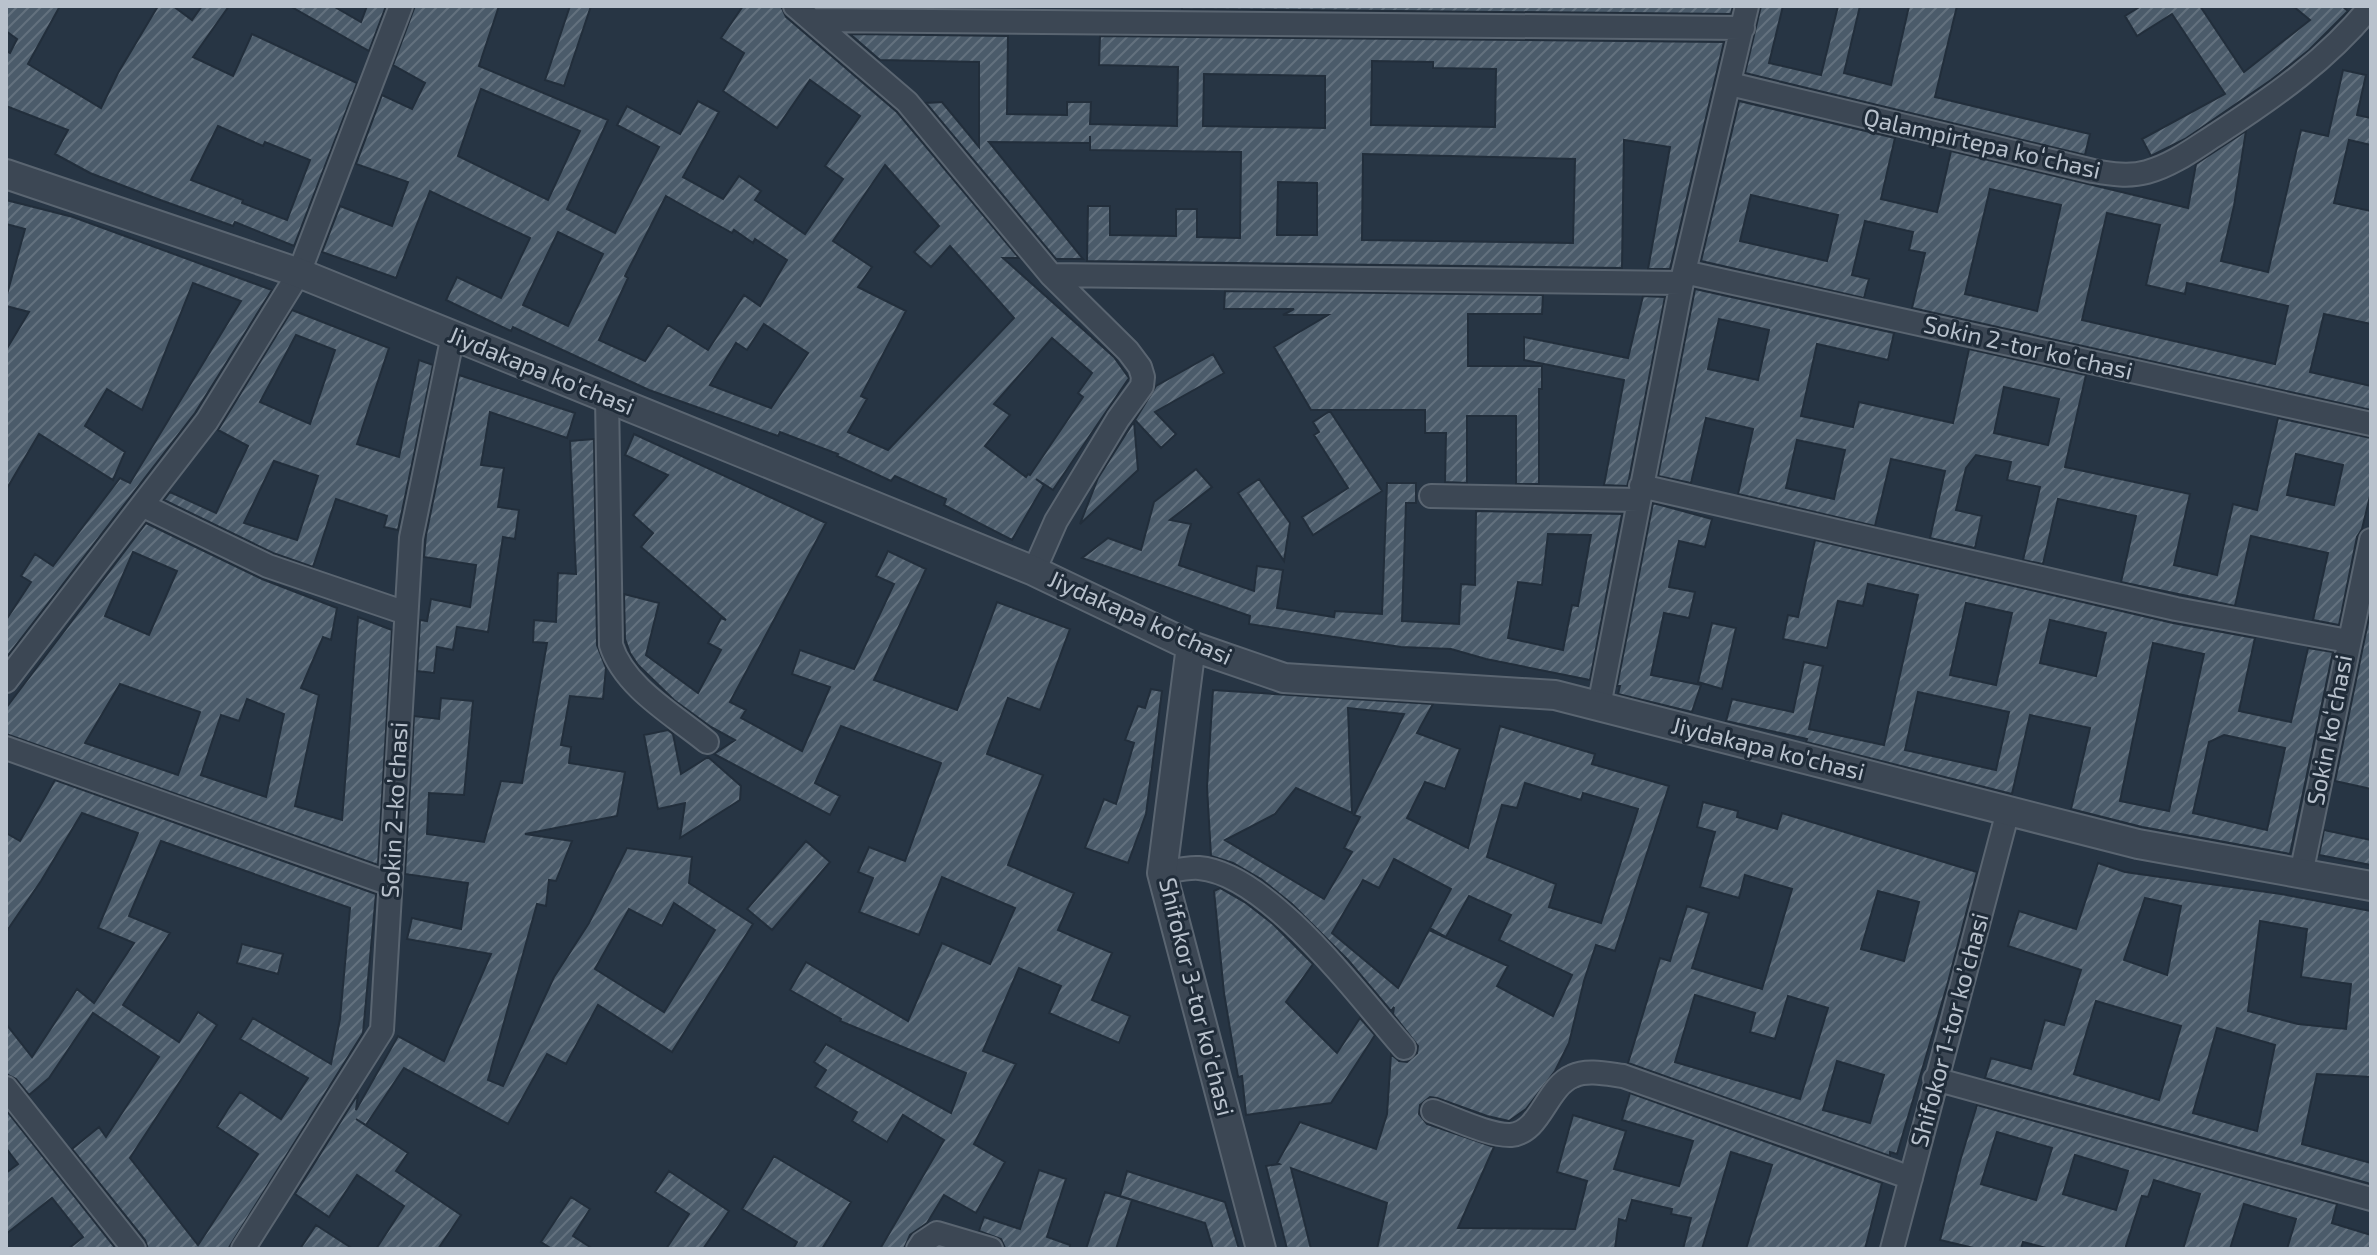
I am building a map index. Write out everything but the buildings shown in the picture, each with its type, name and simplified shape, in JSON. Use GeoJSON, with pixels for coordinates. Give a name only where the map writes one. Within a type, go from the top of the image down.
{"type":"FeatureCollection","features":[{"type":"Feature","properties":{"kind":"street"},"geometry":{"type":"LineString","coordinates":[[6,681],[207,421],[299,273],[401,6]]}},
{"type":"Feature","properties":{"kind":"street","name":"Qalampirtepa koʻchasi"},"geometry":{"type":"LineString","coordinates":[[1730,84],[2093,171],[2119,175],[2146,172],[2179,159],[2275,97],[2324,57],[2371,6]]}},
{"type":"Feature","properties":{"kind":"street"},"geometry":{"type":"LineString","coordinates":[[804,13],[1745,17],[1683,277],[1599,706]]}},
{"type":"Feature","properties":{"kind":"street"},"geometry":{"type":"LineString","coordinates":[[804,13],[907,102],[1051,275],[1128,351],[1143,377],[1134,399],[1118,419],[1056,521],[1034,571]]}},
{"type":"Feature","properties":{"kind":"street","name":"Jiydakapa ko'chasi"},"geometry":{"type":"LineString","coordinates":[[6,174],[299,273],[1034,571],[1191,646],[1284,678],[1555,695],[2138,844],[2371,886]]}},
{"type":"Feature","properties":{"kind":"street","name":"Sokin 2-tor koʼchasi"},"geometry":{"type":"LineString","coordinates":[[1051,275],[1683,277],[2371,424]]}},
{"type":"Feature","properties":{"kind":"street","name":"Sokin 2-koʼchasi"},"geometry":{"type":"LineString","coordinates":[[243,1249],[382,1030],[411,538],[453,335]]}},
{"type":"Feature","properties":{"kind":"street"},"geometry":{"type":"LineString","coordinates":[[607,397],[611,645],[615,659],[626,677],[707,742]]}},
{"type":"Feature","properties":{"kind":"street"},"geometry":{"type":"LineString","coordinates":[[1431,496],[1640,493],[2176,609],[2348,641]]}},
{"type":"Feature","properties":{"kind":"street"},"geometry":{"type":"LineString","coordinates":[[144,506],[268,566],[406,613]]}},
{"type":"Feature","properties":{"kind":"street","name":"Sokin koʻchasi"},"geometry":{"type":"LineString","coordinates":[[2301,874],[2371,540]]}},
{"type":"Feature","properties":{"kind":"street","name":"Shifokor 3-tor koʼchasi"},"geometry":{"type":"LineString","coordinates":[[1191,646],[1162,873],[1261,1249]]}},
{"type":"Feature","properties":{"kind":"street"},"geometry":{"type":"LineString","coordinates":[[6,748],[390,884]]}},
{"type":"Feature","properties":{"kind":"street","name":"Shifokor 1-tor koʼchasi"},"geometry":{"type":"LineString","coordinates":[[1892,1249],[2008,811]]}},
{"type":"Feature","properties":{"kind":"street"},"geometry":{"type":"LineString","coordinates":[[1162,873],[1199,868],[1211,871],[1237,879],[1277,907],[1404,1048]]}},
{"type":"Feature","properties":{"kind":"street"},"geometry":{"type":"LineString","coordinates":[[1433,1111],[1502,1135],[1514,1135],[1527,1129],[1559,1086],[1573,1075],[1594,1073],[1623,1076],[1911,1178]]}},
{"type":"Feature","properties":{"kind":"street"},"geometry":{"type":"LineString","coordinates":[[1935,1079],[2371,1199]]}},
{"type":"Feature","properties":{"kind":"street"},"geometry":{"type":"LineString","coordinates":[[6,1088],[134,1249]]}},
{"type":"Feature","properties":{"kind":"street"},"geometry":{"type":"LineString","coordinates":[[918,1249],[937,1233],[991,1249]]}}]}
